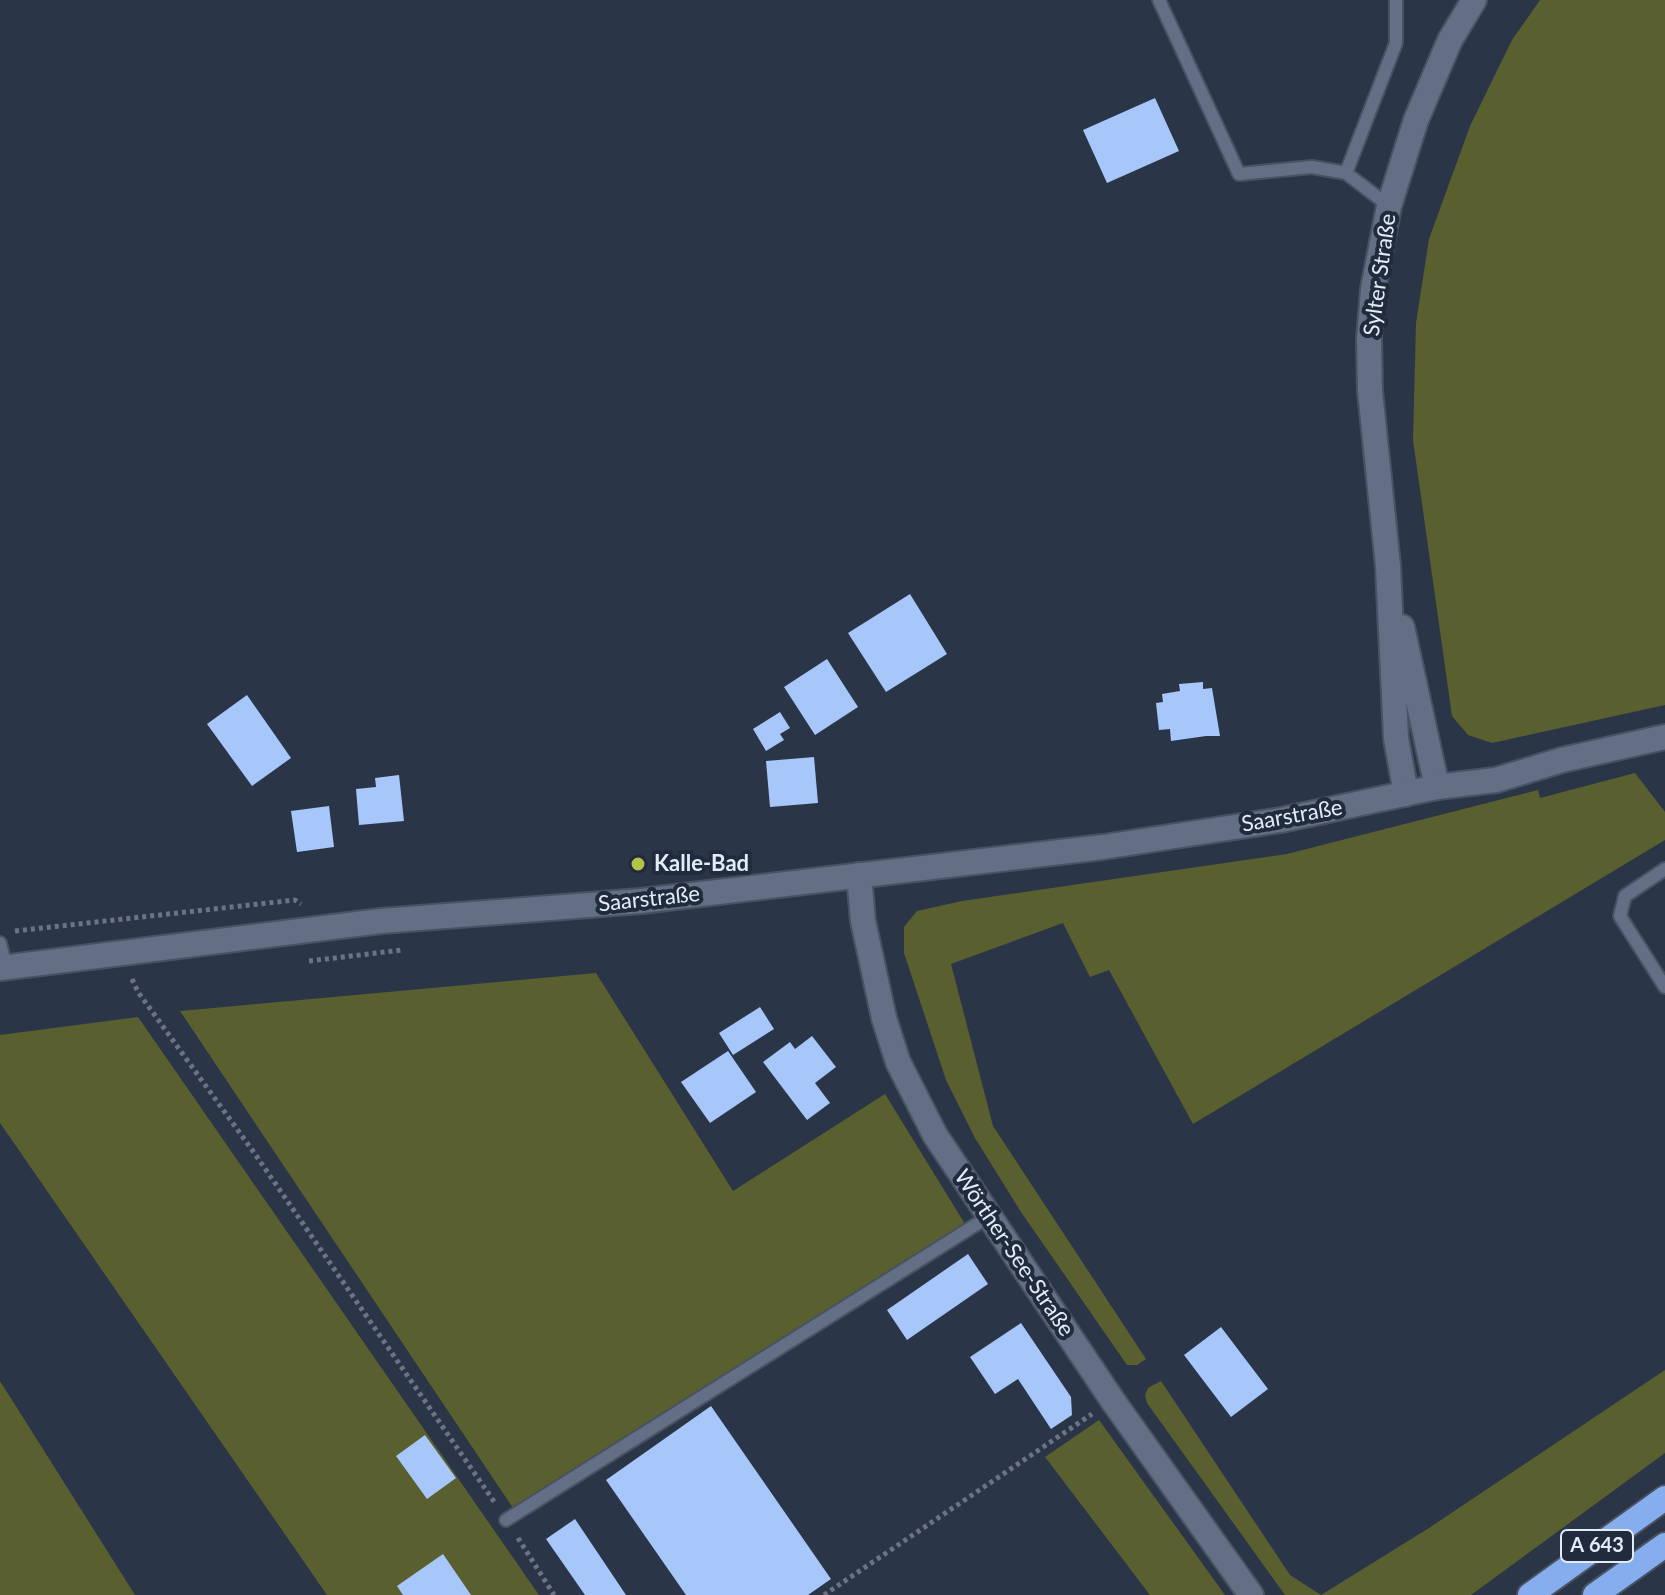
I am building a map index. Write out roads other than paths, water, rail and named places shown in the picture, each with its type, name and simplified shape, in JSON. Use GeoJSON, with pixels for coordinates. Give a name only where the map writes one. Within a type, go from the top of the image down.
{"type":"FeatureCollection","features":[{"type":"Feature","properties":{"kind":"highway","name":"A 643"},"geometry":{"type":"LineString","coordinates":[[1530,1595],[1665,1498]]}},
{"type":"Feature","properties":{"kind":"highway","name":"A 643"},"geometry":{"type":"LineString","coordinates":[[1595,1595],[1665,1545]]}},
{"type":"Feature","properties":{"kind":"street","name":"Sylter Straße"},"geometry":{"type":"LineString","coordinates":[[1406,794],[1396,738],[1388,566],[1370,391],[1369,339],[1373,289],[1389,206],[1411,134],[1450,40],[1474,0]]}},
{"type":"Feature","properties":{"kind":"street","name":"Sylter Straße"},"geometry":{"type":"LineString","coordinates":[[1388,566],[1437,787]]}},
{"type":"Feature","properties":{"kind":"street","name":"Saarstraße"},"geometry":{"type":"LineString","coordinates":[[3,967],[381,921],[641,901],[1103,847],[1281,820],[1437,787],[1506,778],[1562,760],[1665,737]]}},
{"type":"Feature","properties":{"kind":"street","name":"Wörther-See-Straße"},"geometry":{"type":"LineString","coordinates":[[859,875],[865,933],[884,1018],[898,1062],[935,1135],[1113,1401],[1251,1595]]}},
{"type":"Feature","properties":{"kind":"lane"},"geometry":{"type":"LineString","coordinates":[[1159,0],[1239,174],[1312,167],[1346,173],[1389,206]]}},
{"type":"Feature","properties":{"kind":"lane"},"geometry":{"type":"LineString","coordinates":[[1346,173],[1396,43],[1396,0]]}},
{"type":"Feature","properties":{"kind":"lane"},"geometry":{"type":"LineString","coordinates":[[1665,869],[1625,896],[1620,916],[1665,987]]}},
{"type":"Feature","properties":{"kind":"lane"},"geometry":{"type":"LineString","coordinates":[[0,943],[3,967]]}},
{"type":"Feature","properties":{"kind":"lane"},"geometry":{"type":"LineString","coordinates":[[506,1520],[988,1217]]}},
{"type":"Feature","properties":{"kind":"place","name":"Kalle-Bad"},"geometry":{"type":"Point","coordinates":[638,864]}}]}
